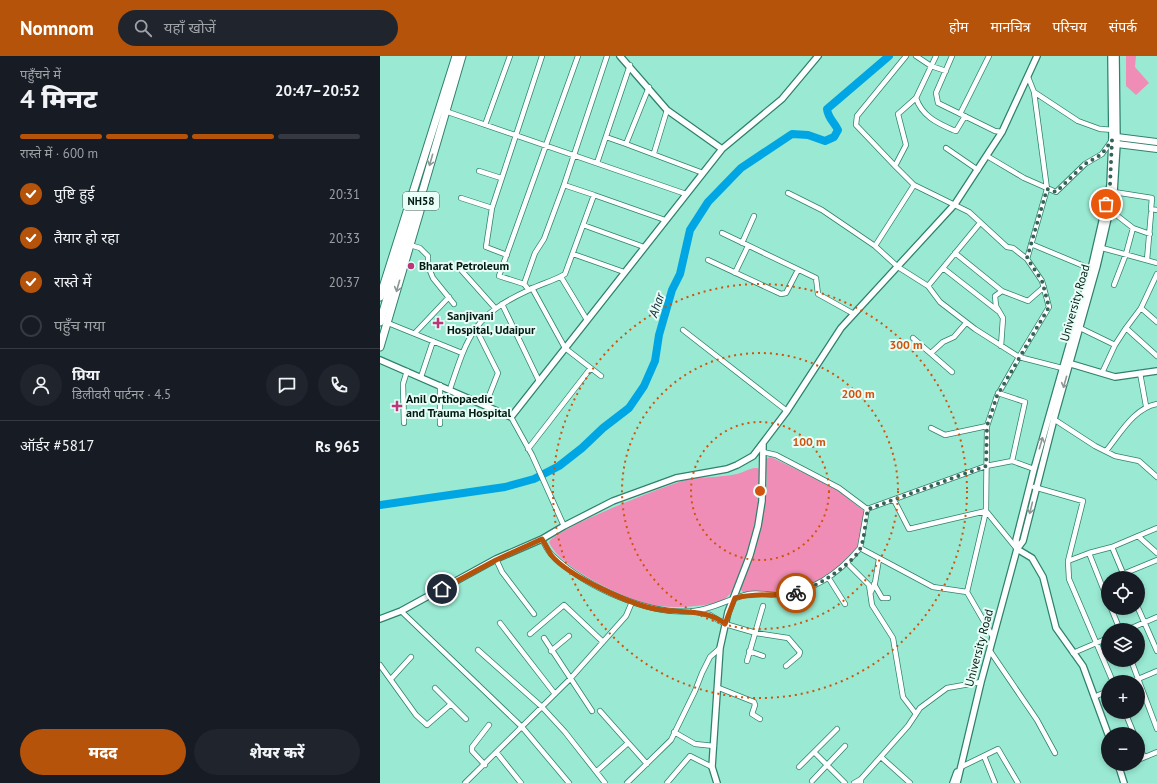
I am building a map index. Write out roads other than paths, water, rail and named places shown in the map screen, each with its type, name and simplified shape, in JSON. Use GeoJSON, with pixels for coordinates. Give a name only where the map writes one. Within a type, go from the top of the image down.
{"type":"FeatureCollection","features":[{"type":"Feature","properties":{"kind":"highway","name":"NH58"},"geometry":{"type":"LineString","coordinates":[[380,347],[384,323],[420,211],[422,193],[456,56]]}},
{"type":"Feature","properties":{"kind":"highway","name":"NH58"},"geometry":{"type":"LineString","coordinates":[[380,298],[413,192],[462,56]]}},
{"type":"Feature","properties":{"kind":"highway"},"geometry":{"type":"LineString","coordinates":[[413,192],[413,210]]}},
{"type":"Feature","properties":{"kind":"highway"},"geometry":{"type":"LineString","coordinates":[[384,323],[413,210],[422,193]]}},
{"type":"Feature","properties":{"kind":"main road"},"geometry":{"type":"LineString","coordinates":[[1115,141],[1157,142]]}},
{"type":"Feature","properties":{"kind":"main road"},"geometry":{"type":"LineString","coordinates":[[1115,141],[1157,149]]}},
{"type":"Feature","properties":{"kind":"street"},"geometry":{"type":"LineString","coordinates":[[485,125],[510,56]]}},
{"type":"Feature","properties":{"kind":"street"},"geometry":{"type":"LineString","coordinates":[[507,255],[486,247],[492,208],[542,56]]}},
{"type":"Feature","properties":{"kind":"street"},"geometry":{"type":"LineString","coordinates":[[578,56],[499,276],[524,284],[531,289],[565,348],[601,376]]}},
{"type":"Feature","properties":{"kind":"street"},"geometry":{"type":"LineString","coordinates":[[524,284],[535,253],[544,239],[564,185],[607,56]]}},
{"type":"Feature","properties":{"kind":"street"},"geometry":{"type":"LineString","coordinates":[[620,56],[630,65],[667,110],[722,149]]}},
{"type":"Feature","properties":{"kind":"street"},"geometry":{"type":"LineString","coordinates":[[510,417],[722,149],[782,99],[818,56]]}},
{"type":"Feature","properties":{"kind":"street"},"geometry":{"type":"LineString","coordinates":[[906,56],[857,116],[856,125],[914,185],[955,204],[968,212],[1007,247],[1013,248],[1027,258],[1042,281],[1049,307],[998,393],[987,426],[986,511],[966,592],[993,637]]}},
{"type":"Feature","properties":{"kind":"street"},"geometry":{"type":"LineString","coordinates":[[916,56],[932,66],[946,71]]}},
{"type":"Feature","properties":{"kind":"street"},"geometry":{"type":"LineString","coordinates":[[895,166],[906,145],[898,114],[916,98],[936,56]]}},
{"type":"Feature","properties":{"kind":"street"},"geometry":{"type":"LineString","coordinates":[[952,56],[936,93],[938,103],[1002,132]]}},
{"type":"Feature","properties":{"kind":"street"},"geometry":{"type":"LineString","coordinates":[[916,98],[919,107],[928,116],[956,131],[989,56]]}},
{"type":"Feature","properties":{"kind":"street"},"geometry":{"type":"LineString","coordinates":[[380,619],[401,611],[496,560],[542,539],[613,501],[676,478],[737,465],[753,456],[763,445],[787,411],[841,328],[955,204],[1002,132],[1037,56]]}},
{"type":"Feature","properties":{"kind":"street","name":"University Road"},"geometry":{"type":"LineString","coordinates":[[957,782],[981,682],[1017,549],[1016,540],[1034,469],[1070,364],[1102,248],[1114,192],[1115,141],[1111,56]]}},
{"type":"Feature","properties":{"kind":"street","name":"University Road"},"geometry":{"type":"LineString","coordinates":[[1114,130],[1116,56]]}},
{"type":"Feature","properties":{"kind":"street"},"geometry":{"type":"LineString","coordinates":[[597,163],[630,65]]}},
{"type":"Feature","properties":{"kind":"street"},"geometry":{"type":"LineString","coordinates":[[1027,258],[1047,189],[1034,92],[1028,77]]}},
{"type":"Feature","properties":{"kind":"street"},"geometry":{"type":"LineString","coordinates":[[626,144],[648,87]]}},
{"type":"Feature","properties":{"kind":"street"},"geometry":{"type":"LineString","coordinates":[[1034,92],[1078,121],[1090,126],[1114,130]]}},
{"type":"Feature","properties":{"kind":"street"},"geometry":{"type":"LineString","coordinates":[[443,110],[545,147],[597,163],[686,194]]}},
{"type":"Feature","properties":{"kind":"street"},"geometry":{"type":"LineString","coordinates":[[654,153],[667,110]]}},
{"type":"Feature","properties":{"kind":"street"},"geometry":{"type":"LineString","coordinates":[[606,137],[654,153],[703,173]]}},
{"type":"Feature","properties":{"kind":"street"},"geometry":{"type":"LineString","coordinates":[[987,156],[1004,168],[1056,192],[1085,164],[1102,154],[1115,141]]}},
{"type":"Feature","properties":{"kind":"street","name":"University Road"},"geometry":{"type":"LineString","coordinates":[[1017,549],[1023,541],[1063,365],[1091,269],[1110,185],[1115,141]]}},
{"type":"Feature","properties":{"kind":"street"},"geometry":{"type":"LineString","coordinates":[[946,148],[978,170]]}},
{"type":"Feature","properties":{"kind":"street"},"geometry":{"type":"LineString","coordinates":[[479,171],[501,178]]}},
{"type":"Feature","properties":{"kind":"street"},"geometry":{"type":"LineString","coordinates":[[564,185],[665,220]]}},
{"type":"Feature","properties":{"kind":"street"},"geometry":{"type":"LineString","coordinates":[[875,246],[914,185]]}},
{"type":"Feature","properties":{"kind":"street"},"geometry":{"type":"LineString","coordinates":[[1114,192],[1152,198],[1151,209],[1157,210]]}},
{"type":"Feature","properties":{"kind":"street"},"geometry":{"type":"LineString","coordinates":[[788,193],[822,210],[875,246],[898,267],[928,286],[940,302],[966,323],[1019,357],[1063,365],[1070,364],[1115,376],[1157,371]]}},
{"type":"Feature","properties":{"kind":"street"},"geometry":{"type":"LineString","coordinates":[[450,389],[462,353],[475,327],[495,308],[531,289],[565,274],[594,195]]}},
{"type":"Feature","properties":{"kind":"street"},"geometry":{"type":"LineString","coordinates":[[460,198],[492,208]]}},
{"type":"Feature","properties":{"kind":"street"},"geometry":{"type":"LineString","coordinates":[[1110,210],[1133,228],[1150,234]]}},
{"type":"Feature","properties":{"kind":"street"},"geometry":{"type":"LineString","coordinates":[[1147,260],[1152,213]]}},
{"type":"Feature","properties":{"kind":"street"},"geometry":{"type":"LineString","coordinates":[[742,243],[754,216]]}},
{"type":"Feature","properties":{"kind":"street"},"geometry":{"type":"LineString","coordinates":[[928,286],[980,223]]}},
{"type":"Feature","properties":{"kind":"street"},"geometry":{"type":"LineString","coordinates":[[583,224],[644,247]]}},
{"type":"Feature","properties":{"kind":"street"},"geometry":{"type":"LineString","coordinates":[[1114,285],[1126,254],[1133,228]]}},
{"type":"Feature","properties":{"kind":"street"},"geometry":{"type":"LineString","coordinates":[[722,233],[816,278],[818,294],[820,296],[854,314]]}},
{"type":"Feature","properties":{"kind":"street"},"geometry":{"type":"LineString","coordinates":[[1032,244],[1091,269]]}},
{"type":"Feature","properties":{"kind":"street"},"geometry":{"type":"LineString","coordinates":[[410,245],[420,248],[428,256],[429,271],[454,304]]}},
{"type":"Feature","properties":{"kind":"street"},"geometry":{"type":"LineString","coordinates":[[735,273],[748,246]]}},
{"type":"Feature","properties":{"kind":"street"},"geometry":{"type":"LineString","coordinates":[[1102,248],[1157,263]]}},
{"type":"Feature","properties":{"kind":"street"},"geometry":{"type":"LineString","coordinates":[[955,253],[1002,291],[1028,301],[1044,287]]}},
{"type":"Feature","properties":{"kind":"street"},"geometry":{"type":"LineString","coordinates":[[573,254],[624,272]]}},
{"type":"Feature","properties":{"kind":"street"},"geometry":{"type":"LineString","coordinates":[[708,260],[784,295],[798,270]]}},
{"type":"Feature","properties":{"kind":"street"},"geometry":{"type":"LineString","coordinates":[[943,268],[999,312],[1003,318],[1001,346]]}},
{"type":"Feature","properties":{"kind":"street"},"geometry":{"type":"LineString","coordinates":[[462,271],[495,308]]}},
{"type":"Feature","properties":{"kind":"street"},"geometry":{"type":"LineString","coordinates":[[1102,373],[1115,345],[1141,308],[1157,274]]}},
{"type":"Feature","properties":{"kind":"street"},"geometry":{"type":"LineString","coordinates":[[561,277],[587,320]]}},
{"type":"Feature","properties":{"kind":"street"},"geometry":{"type":"LineString","coordinates":[[999,312],[995,296],[1002,291]]}},
{"type":"Feature","properties":{"kind":"street"},"geometry":{"type":"LineString","coordinates":[[415,333],[449,297]]}},
{"type":"Feature","properties":{"kind":"street"},"geometry":{"type":"LineString","coordinates":[[502,304],[539,381]]}},
{"type":"Feature","properties":{"kind":"street"},"geometry":{"type":"LineString","coordinates":[[1141,308],[1157,322]]}},
{"type":"Feature","properties":{"kind":"street"},"geometry":{"type":"LineString","coordinates":[[384,323],[415,333],[462,353]]}},
{"type":"Feature","properties":{"kind":"street"},"geometry":{"type":"LineString","coordinates":[[931,353],[944,342],[954,337],[966,323]]}},
{"type":"Feature","properties":{"kind":"street"},"geometry":{"type":"LineString","coordinates":[[475,327],[498,373],[485,406]]}},
{"type":"Feature","properties":{"kind":"street"},"geometry":{"type":"LineString","coordinates":[[1080,328],[1115,345]]}},
{"type":"Feature","properties":{"kind":"street"},"geometry":{"type":"LineString","coordinates":[[1126,328],[1157,356]]}},
{"type":"Feature","properties":{"kind":"street"},"geometry":{"type":"LineString","coordinates":[[683,330],[787,411]]}},
{"type":"Feature","properties":{"kind":"street"},"geometry":{"type":"LineString","coordinates":[[913,338],[952,372]]}},
{"type":"Feature","properties":{"kind":"street"},"geometry":{"type":"LineString","coordinates":[[421,377],[433,341]]}},
{"type":"Feature","properties":{"kind":"street"},"geometry":{"type":"LineString","coordinates":[[380,360],[450,389],[510,417],[532,455],[564,526]]}},
{"type":"Feature","properties":{"kind":"street"},"geometry":{"type":"LineString","coordinates":[[528,449],[590,368]]}},
{"type":"Feature","properties":{"kind":"street"},"geometry":{"type":"LineString","coordinates":[[404,423],[404,384],[407,371]]}},
{"type":"Feature","properties":{"kind":"street"},"geometry":{"type":"LineString","coordinates":[[1140,373],[1146,406]]}},
{"type":"Feature","properties":{"kind":"street"},"geometry":{"type":"LineString","coordinates":[[440,385],[440,424]]}},
{"type":"Feature","properties":{"kind":"street"},"geometry":{"type":"LineString","coordinates":[[998,393],[1025,402],[1012,461]]}},
{"type":"Feature","properties":{"kind":"street"},"geometry":{"type":"LineString","coordinates":[[1106,451],[1134,417],[1146,406],[1157,404]]}},
{"type":"Feature","properties":{"kind":"street"},"geometry":{"type":"LineString","coordinates":[[1051,418],[1115,456],[1139,462],[1157,477]]}},
{"type":"Feature","properties":{"kind":"street"},"geometry":{"type":"LineString","coordinates":[[931,428],[945,435],[987,426]]}},
{"type":"Feature","properties":{"kind":"street"},"geometry":{"type":"LineString","coordinates":[[717,783],[712,767],[719,688],[720,648],[725,624],[758,526],[762,501],[763,445]]}},
{"type":"Feature","properties":{"kind":"street"},"geometry":{"type":"LineString","coordinates":[[763,452],[776,455],[839,488],[868,509]]}},
{"type":"Feature","properties":{"kind":"street"},"geometry":{"type":"LineString","coordinates":[[868,509],[986,466],[1012,461],[1034,469]]}},
{"type":"Feature","properties":{"kind":"street"},"geometry":{"type":"LineString","coordinates":[[1030,486],[1084,501],[1068,561],[1069,579],[1110,675]]}},
{"type":"Feature","properties":{"kind":"street"},"geometry":{"type":"LineString","coordinates":[[894,500],[909,529],[986,511]]}},
{"type":"Feature","properties":{"kind":"street"},"geometry":{"type":"LineString","coordinates":[[542,539],[552,555],[571,571],[588,581],[632,602],[662,610],[693,611],[711,608],[735,598],[750,594],[773,596],[803,591],[828,577],[847,563],[860,548],[868,509]]}},
{"type":"Feature","properties":{"kind":"street"},"geometry":{"type":"LineString","coordinates":[[986,511],[1017,549],[1032,558],[1044,577],[1056,628],[1082,666],[1105,727]]}},
{"type":"Feature","properties":{"kind":"street"},"geometry":{"type":"LineString","coordinates":[[1068,561],[1089,553],[1112,547],[1157,528]]}},
{"type":"Feature","properties":{"kind":"street"},"geometry":{"type":"LineString","coordinates":[[1138,536],[1157,553]]}},
{"type":"Feature","properties":{"kind":"street"},"geometry":{"type":"LineString","coordinates":[[1112,547],[1122,571]]}},
{"type":"Feature","properties":{"kind":"street"},"geometry":{"type":"LineString","coordinates":[[860,548],[933,587],[966,592]]}},
{"type":"Feature","properties":{"kind":"street"},"geometry":{"type":"LineString","coordinates":[[1089,553],[1101,583]]}},
{"type":"Feature","properties":{"kind":"street"},"geometry":{"type":"LineString","coordinates":[[870,594],[874,584],[879,559]]}},
{"type":"Feature","properties":{"kind":"street"},"geometry":{"type":"LineString","coordinates":[[496,560],[502,572],[534,614]]}},
{"type":"Feature","properties":{"kind":"street"},"geometry":{"type":"LineString","coordinates":[[1134,571],[1157,560]]}},
{"type":"Feature","properties":{"kind":"street"},"geometry":{"type":"LineString","coordinates":[[847,563],[869,585],[872,605],[893,638],[903,697],[916,714]]}},
{"type":"Feature","properties":{"kind":"street"},"geometry":{"type":"LineString","coordinates":[[828,577],[844,604]]}},
{"type":"Feature","properties":{"kind":"street"},"geometry":{"type":"LineString","coordinates":[[874,584],[882,598],[888,598]]}},
{"type":"Feature","properties":{"kind":"street"},"geometry":{"type":"LineString","coordinates":[[465,783],[485,765],[570,679],[626,616],[632,602]]}},
{"type":"Feature","properties":{"kind":"street"},"geometry":{"type":"LineString","coordinates":[[530,634],[564,605],[603,642]]}},
{"type":"Feature","properties":{"kind":"street"},"geometry":{"type":"LineString","coordinates":[[747,660],[764,606]]}},
{"type":"Feature","properties":{"kind":"street"},"geometry":{"type":"LineString","coordinates":[[401,611],[522,727],[569,783]]}},
{"type":"Feature","properties":{"kind":"street"},"geometry":{"type":"LineString","coordinates":[[693,611],[710,615],[725,624],[756,633],[788,638],[800,652],[799,655],[786,666]]}},
{"type":"Feature","properties":{"kind":"street"},"geometry":{"type":"LineString","coordinates":[[1141,615],[1157,650]]}},
{"type":"Feature","properties":{"kind":"street"},"geometry":{"type":"LineString","coordinates":[[1144,622],[1157,617]]}},
{"type":"Feature","properties":{"kind":"street"},"geometry":{"type":"LineString","coordinates":[[500,623],[555,694]]}},
{"type":"Feature","properties":{"kind":"street"},"geometry":{"type":"LineString","coordinates":[[552,651],[569,636]]}},
{"type":"Feature","properties":{"kind":"street"},"geometry":{"type":"LineString","coordinates":[[544,638],[592,711]]}},
{"type":"Feature","properties":{"kind":"street"},"geometry":{"type":"LineString","coordinates":[[1073,653],[1101,641]]}},
{"type":"Feature","properties":{"kind":"street"},"geometry":{"type":"LineString","coordinates":[[627,783],[671,740],[695,691],[702,672],[710,657],[720,648]]}},
{"type":"Feature","properties":{"kind":"street"},"geometry":{"type":"LineString","coordinates":[[478,650],[542,707],[606,783]]}},
{"type":"Feature","properties":{"kind":"street"},"geometry":{"type":"LineString","coordinates":[[749,651],[763,656]]}},
{"type":"Feature","properties":{"kind":"street"},"geometry":{"type":"LineString","coordinates":[[990,651],[1037,720],[1055,753]]}},
{"type":"Feature","properties":{"kind":"street"},"geometry":{"type":"LineString","coordinates":[[391,679],[411,657]]}},
{"type":"Feature","properties":{"kind":"street"},"geometry":{"type":"LineString","coordinates":[[380,665],[416,715],[427,725],[451,704]]}},
{"type":"Feature","properties":{"kind":"street"},"geometry":{"type":"LineString","coordinates":[[1145,676],[1157,671]]}},
{"type":"Feature","properties":{"kind":"street"},"geometry":{"type":"LineString","coordinates":[[854,783],[861,781],[908,726],[920,708],[947,688],[981,682]]}},
{"type":"Feature","properties":{"kind":"street"},"geometry":{"type":"LineString","coordinates":[[435,688],[466,719]]}},
{"type":"Feature","properties":{"kind":"street"},"geometry":{"type":"LineString","coordinates":[[719,688],[754,702],[755,706],[752,714],[760,719]]}},
{"type":"Feature","properties":{"kind":"street"},"geometry":{"type":"LineString","coordinates":[[1094,697],[1101,694]]}},
{"type":"Feature","properties":{"kind":"street"},"geometry":{"type":"LineString","coordinates":[[1145,696],[1157,729]]}},
{"type":"Feature","properties":{"kind":"street"},"geometry":{"type":"LineString","coordinates":[[600,711],[647,764]]}},
{"type":"Feature","properties":{"kind":"street"},"geometry":{"type":"LineString","coordinates":[[485,765],[472,751],[472,747],[488,725]]}},
{"type":"Feature","properties":{"kind":"street"},"geometry":{"type":"LineString","coordinates":[[799,768],[837,729]]}},
{"type":"Feature","properties":{"kind":"street"},"geometry":{"type":"LineString","coordinates":[[674,732],[695,744],[714,746]]}},
{"type":"Feature","properties":{"kind":"street"},"geometry":{"type":"LineString","coordinates":[[597,771],[628,743]]}},
{"type":"Feature","properties":{"kind":"street"},"geometry":{"type":"LineString","coordinates":[[812,781],[845,746]]}},
{"type":"Feature","properties":{"kind":"street"},"geometry":{"type":"LineString","coordinates":[[961,767],[998,749],[1018,783]]}},
{"type":"Feature","properties":{"kind":"street"},"geometry":{"type":"LineString","coordinates":[[814,752],[845,783]]}},
{"type":"Feature","properties":{"kind":"street","name":"University Road"},"geometry":{"type":"LineString","coordinates":[[957,782],[964,752]]}},
{"type":"Feature","properties":{"kind":"street"},"geometry":{"type":"LineString","coordinates":[[1145,757],[1157,752]]}},
{"type":"Feature","properties":{"kind":"street"},"geometry":{"type":"LineString","coordinates":[[497,753],[521,783]]}},
{"type":"Feature","properties":{"kind":"street"},"geometry":{"type":"LineString","coordinates":[[667,783],[690,756],[712,767]]}},
{"type":"Feature","properties":{"kind":"street"},"geometry":{"type":"LineString","coordinates":[[984,756],[995,783]]}},
{"type":"Feature","properties":{"kind":"street"},"geometry":{"type":"LineString","coordinates":[[881,757],[910,783]]}},
{"type":"Feature","properties":{"kind":"street"},"geometry":{"type":"LineString","coordinates":[[1120,771],[1124,783]]}},
{"type":"Feature","properties":{"kind":"waterway","name":"Ahar"},"geometry":{"type":"LineString","coordinates":[[380,505],[505,487],[534,479],[559,466],[629,408],[644,386],[655,361],[659,335],[672,290],[680,274],[690,230],[708,202],[741,168],[792,134],[808,135],[825,141],[834,137],[838,130],[827,109],[889,56]]}},
{"type":"Feature","properties":{"kind":"place","name":"Bharat Petroleum"},"geometry":{"type":"Point","coordinates":[411,266]}},
{"type":"Feature","properties":{"kind":"place","name":"Sanjivani Hospital, Udaipur"},"geometry":{"type":"Point","coordinates":[438,323]}},
{"type":"Feature","properties":{"kind":"place","name":"Anil Orthopaedic and Trauma Hospital"},"geometry":{"type":"Point","coordinates":[397,406]}}]}
